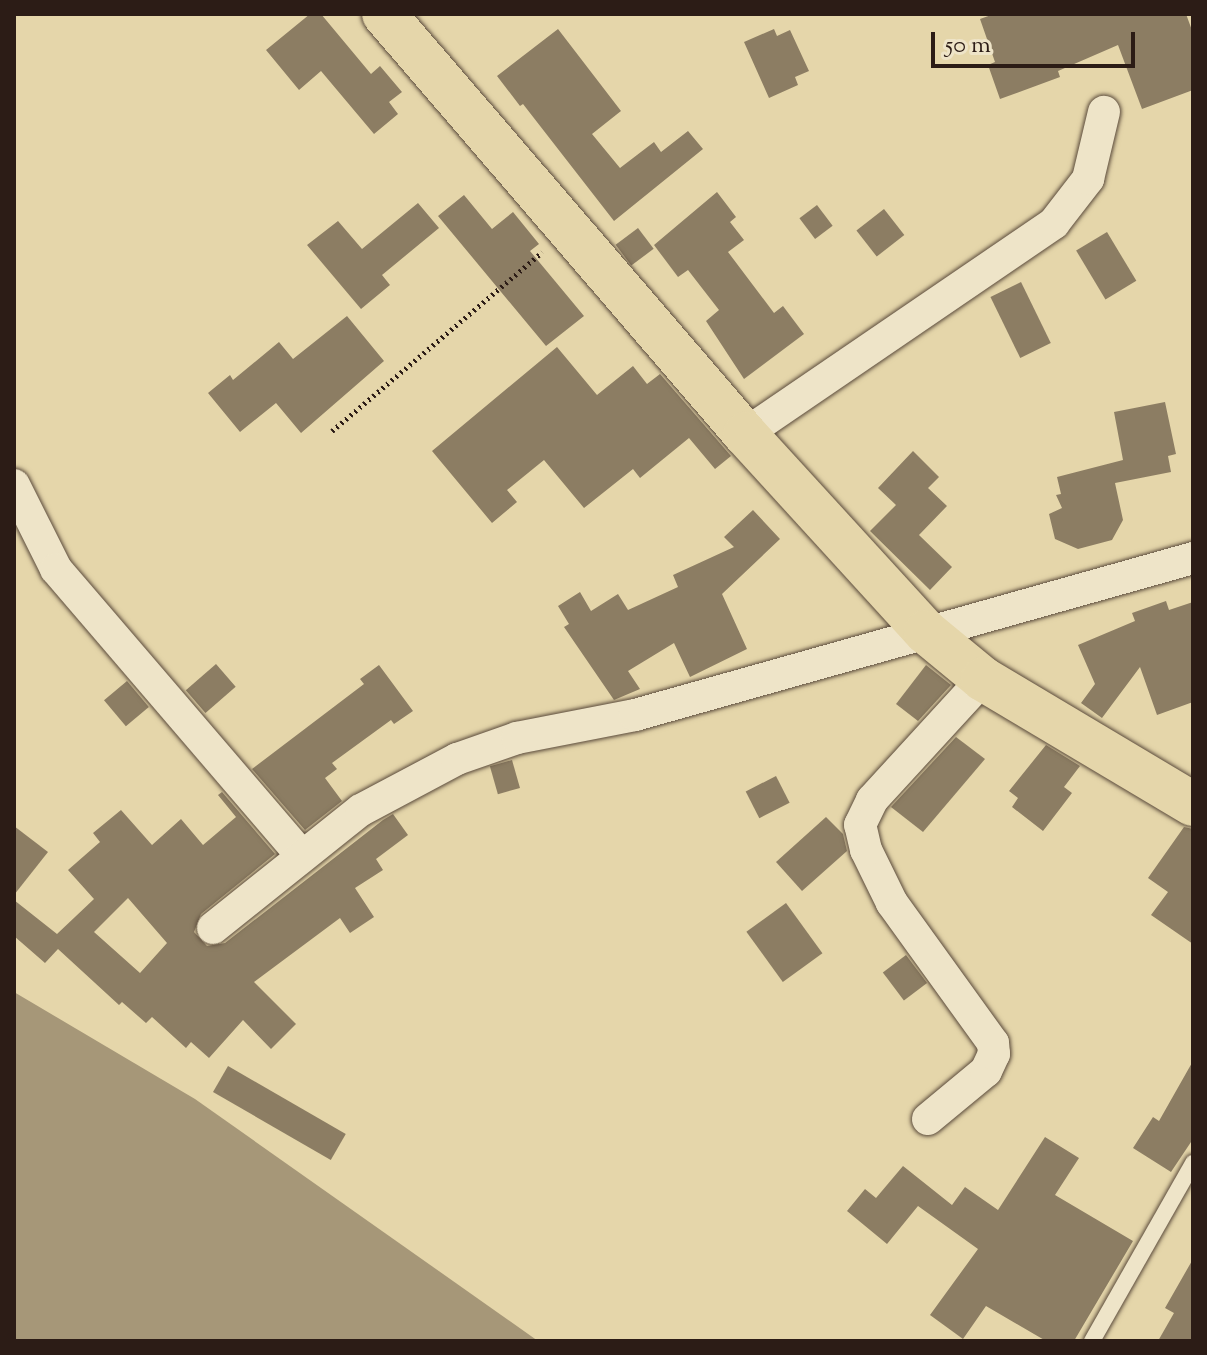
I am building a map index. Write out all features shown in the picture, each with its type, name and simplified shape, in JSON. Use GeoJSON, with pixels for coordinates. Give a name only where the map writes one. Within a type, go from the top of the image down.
{"type":"FeatureCollection","features":[{"type":"Feature","properties":{"kind":"highway"},"geometry":{"type":"LineString","coordinates":[[384,14],[745,434],[926,632],[983,679],[1193,804]]}},
{"type":"Feature","properties":{"kind":"street"},"geometry":{"type":"LineString","coordinates":[[745,434],[1054,223],[1088,179],[1104,112]]}},
{"type":"Feature","properties":{"kind":"street"},"geometry":{"type":"LineString","coordinates":[[14,485],[56,569],[302,856]]}},
{"type":"Feature","properties":{"kind":"street"},"geometry":{"type":"LineString","coordinates":[[213,928],[361,810],[396,788],[481,750],[543,731],[635,715],[1193,558]]}},
{"type":"Feature","properties":{"kind":"street"},"geometry":{"type":"LineString","coordinates":[[928,1119],[986,1071],[994,1054],[993,1043],[892,903],[866,850],[860,825],[872,800],[983,679]]}},
{"type":"Feature","properties":{"kind":"lane"},"geometry":{"type":"LineString","coordinates":[[1092,1341],[1193,1163]]}},
{"type":"Feature","properties":{"kind":"path"},"geometry":{"type":"LineString","coordinates":[[332,431],[571,228]]}},
{"type":"Feature","properties":{"kind":"shaded area"},"geometry":{"type":"Polygon","coordinates":[[[14,992],[195,1099],[538,1341],[14,1341],[14,992]]]}},
{"type":"Feature","properties":{"kind":"building"},"geometry":{"type":"Polygon","coordinates":[[[310,14],[321,14],[371,74],[380,66],[402,92],[389,102],[398,114],[374,134],[321,71],[299,90],[266,50],[310,14]]]}},
{"type":"Feature","properties":{"kind":"building"},"geometry":{"type":"Polygon","coordinates":[[[994,14],[1186,14],[1193,33],[1193,90],[1142,109],[1118,45],[1058,71],[1060,77],[1000,99],[988,65],[995,62],[980,19],[994,14]]]}},
{"type":"Feature","properties":{"kind":"building"},"geometry":{"type":"Polygon","coordinates":[[[558,29],[621,111],[592,134],[620,168],[654,142],[661,152],[688,131],[703,149],[614,221],[523,104],[520,106],[497,76],[558,29]]]}},
{"type":"Feature","properties":{"kind":"building"},"geometry":{"type":"Polygon","coordinates":[[[774,29],[777,36],[790,30],[809,71],[795,77],[798,85],[769,98],[744,42],[774,29]]]}},
{"type":"Feature","properties":{"kind":"building"},"geometry":{"type":"Polygon","coordinates":[[[717,192],[736,217],[730,222],[744,240],[728,252],[774,313],[783,306],[804,334],[744,379],[706,321],[719,310],[688,270],[678,277],[654,245],[717,192]]]}},
{"type":"Feature","properties":{"kind":"building"},"geometry":{"type":"Polygon","coordinates":[[[464,195],[492,229],[513,212],[539,244],[530,251],[584,316],[546,346],[438,216],[464,195]]]}},
{"type":"Feature","properties":{"kind":"building"},"geometry":{"type":"Polygon","coordinates":[[[418,203],[439,228],[382,275],[390,285],[361,309],[307,245],[338,221],[362,249],[418,203]]]}},
{"type":"Feature","properties":{"kind":"building"},"geometry":{"type":"Polygon","coordinates":[[[817,205],[833,226],[815,239],[799,218],[817,205]]]}},
{"type":"Feature","properties":{"kind":"building"},"geometry":{"type":"Polygon","coordinates":[[[884,209],[904,235],[877,257],[856,231],[884,209]]]}},
{"type":"Feature","properties":{"kind":"building"},"geometry":{"type":"Polygon","coordinates":[[[638,228],[654,249],[631,266],[616,245],[638,228]]]}},
{"type":"Feature","properties":{"kind":"building"},"geometry":{"type":"Polygon","coordinates":[[[1107,232],[1136,281],[1105,299],[1076,251],[1107,232]]]}},
{"type":"Feature","properties":{"kind":"building"},"geometry":{"type":"Polygon","coordinates":[[[1021,282],[1051,343],[1020,358],[990,297],[1021,282]]]}},
{"type":"Feature","properties":{"kind":"building"},"geometry":{"type":"Polygon","coordinates":[[[347,316],[384,361],[301,433],[276,403],[240,432],[208,393],[230,375],[233,380],[279,342],[293,359],[347,316]]]}},
{"type":"Feature","properties":{"kind":"building"},"geometry":{"type":"Polygon","coordinates":[[[557,347],[597,395],[633,366],[647,384],[660,374],[731,456],[715,469],[689,438],[640,478],[633,469],[584,508],[544,460],[507,490],[517,502],[492,523],[432,451],[557,347]]]}},
{"type":"Feature","properties":{"kind":"building"},"geometry":{"type":"Polygon","coordinates":[[[1165,402],[1176,454],[1168,456],[1171,472],[1115,483],[1123,520],[1112,540],[1078,549],[1055,539],[1049,514],[1062,508],[1056,495],[1061,494],[1057,477],[1123,460],[1114,412],[1165,402]]]}},
{"type":"Feature","properties":{"kind":"building"},"geometry":{"type":"Polygon","coordinates":[[[913,451],[939,477],[928,488],[947,506],[919,535],[952,567],[930,590],[870,531],[896,505],[878,488],[913,451]]]}},
{"type":"Feature","properties":{"kind":"building"},"geometry":{"type":"Polygon","coordinates":[[[753,510],[780,539],[722,594],[747,649],[690,677],[674,643],[628,671],[640,689],[614,700],[564,627],[569,624],[558,606],[580,592],[591,611],[618,594],[628,610],[678,587],[673,575],[734,547],[724,537],[753,510]]]}},
{"type":"Feature","properties":{"kind":"building"},"geometry":{"type":"Polygon","coordinates":[[[1166,601],[1169,610],[1193,602],[1193,702],[1157,715],[1140,667],[1102,718],[1081,703],[1095,684],[1078,645],[1135,621],[1132,613],[1166,601]]]}},
{"type":"Feature","properties":{"kind":"building"},"geometry":{"type":"Polygon","coordinates":[[[216,664],[236,687],[205,713],[186,690],[216,664]]]}},
{"type":"Feature","properties":{"kind":"building"},"geometry":{"type":"Polygon","coordinates":[[[379,665],[413,711],[394,724],[391,720],[332,763],[337,769],[325,778],[342,801],[305,830],[252,769],[364,684],[360,679],[379,665]]]}},
{"type":"Feature","properties":{"kind":"building"},"geometry":{"type":"Polygon","coordinates":[[[926,665],[951,685],[918,721],[896,704],[926,665]]]}},
{"type":"Feature","properties":{"kind":"building"},"geometry":{"type":"Polygon","coordinates":[[[127,681],[149,707],[126,726],[104,700],[127,681]]]}},
{"type":"Feature","properties":{"kind":"building"},"geometry":{"type":"Polygon","coordinates":[[[956,737],[985,759],[923,832],[891,807],[956,737]]]}},
{"type":"Feature","properties":{"kind":"building"},"geometry":{"type":"Polygon","coordinates":[[[1046,745],[1080,766],[1064,787],[1072,793],[1043,831],[1012,807],[1018,798],[1009,791],[1046,745]]]}},
{"type":"Feature","properties":{"kind":"building"},"geometry":{"type":"Polygon","coordinates":[[[512,760],[520,788],[498,794],[490,766],[512,760]]]}},
{"type":"Feature","properties":{"kind":"building"},"geometry":{"type":"Polygon","coordinates":[[[776,776],[790,803],[759,818],[746,791],[776,776]]]}},
{"type":"Feature","properties":{"kind":"building"},"geometry":{"type":"Polygon","coordinates":[[[222,792],[275,854],[201,914],[194,932],[207,946],[225,943],[393,814],[408,835],[376,859],[383,870],[355,888],[374,917],[350,933],[340,918],[254,982],[296,1024],[271,1049],[243,1020],[209,1058],[191,1042],[186,1048],[152,1017],[146,1023],[122,1002],[119,1005],[58,949],[45,963],[14,936],[14,900],[57,934],[94,899],[68,870],[100,842],[93,833],[121,810],[152,845],[181,819],[203,845],[236,817],[218,795],[222,792]],[[128,898],[94,932],[140,973],[167,943],[128,898]]]}},
{"type":"Feature","properties":{"kind":"building"},"geometry":{"type":"Polygon","coordinates":[[[826,817],[843,834],[847,851],[802,891],[776,862],[826,817]]]}},
{"type":"Feature","properties":{"kind":"building"},"geometry":{"type":"Polygon","coordinates":[[[14,826],[48,852],[14,895],[14,826]]]}},
{"type":"Feature","properties":{"kind":"building"},"geometry":{"type":"Polygon","coordinates":[[[1184,827],[1193,829],[1193,944],[1151,915],[1168,892],[1148,878],[1184,827]]]}},
{"type":"Feature","properties":{"kind":"building"},"geometry":{"type":"Polygon","coordinates":[[[786,903],[822,953],[783,982],[746,932],[786,903]]]}},
{"type":"Feature","properties":{"kind":"building"},"geometry":{"type":"Polygon","coordinates":[[[906,955],[927,983],[904,1000],[883,972],[906,955]]]}},
{"type":"Feature","properties":{"kind":"building"},"geometry":{"type":"Polygon","coordinates":[[[1193,1061],[1193,1139],[1171,1172],[1133,1148],[1153,1117],[1159,1121],[1193,1061]]]}},
{"type":"Feature","properties":{"kind":"building"},"geometry":{"type":"Polygon","coordinates":[[[228,1066],[346,1134],[331,1160],[213,1092],[228,1066]]]}},
{"type":"Feature","properties":{"kind":"building"},"geometry":{"type":"Polygon","coordinates":[[[1045,1137],[1079,1158],[1055,1195],[1133,1241],[1074,1341],[1046,1341],[986,1306],[963,1339],[930,1315],[978,1249],[918,1206],[887,1244],[847,1211],[865,1189],[876,1198],[903,1166],[952,1205],[965,1187],[998,1210],[1045,1137]]]}},
{"type":"Feature","properties":{"kind":"building"},"geometry":{"type":"Polygon","coordinates":[[[1193,1259],[1193,1341],[1158,1341],[1174,1313],[1165,1308],[1193,1259]]]}}]}
